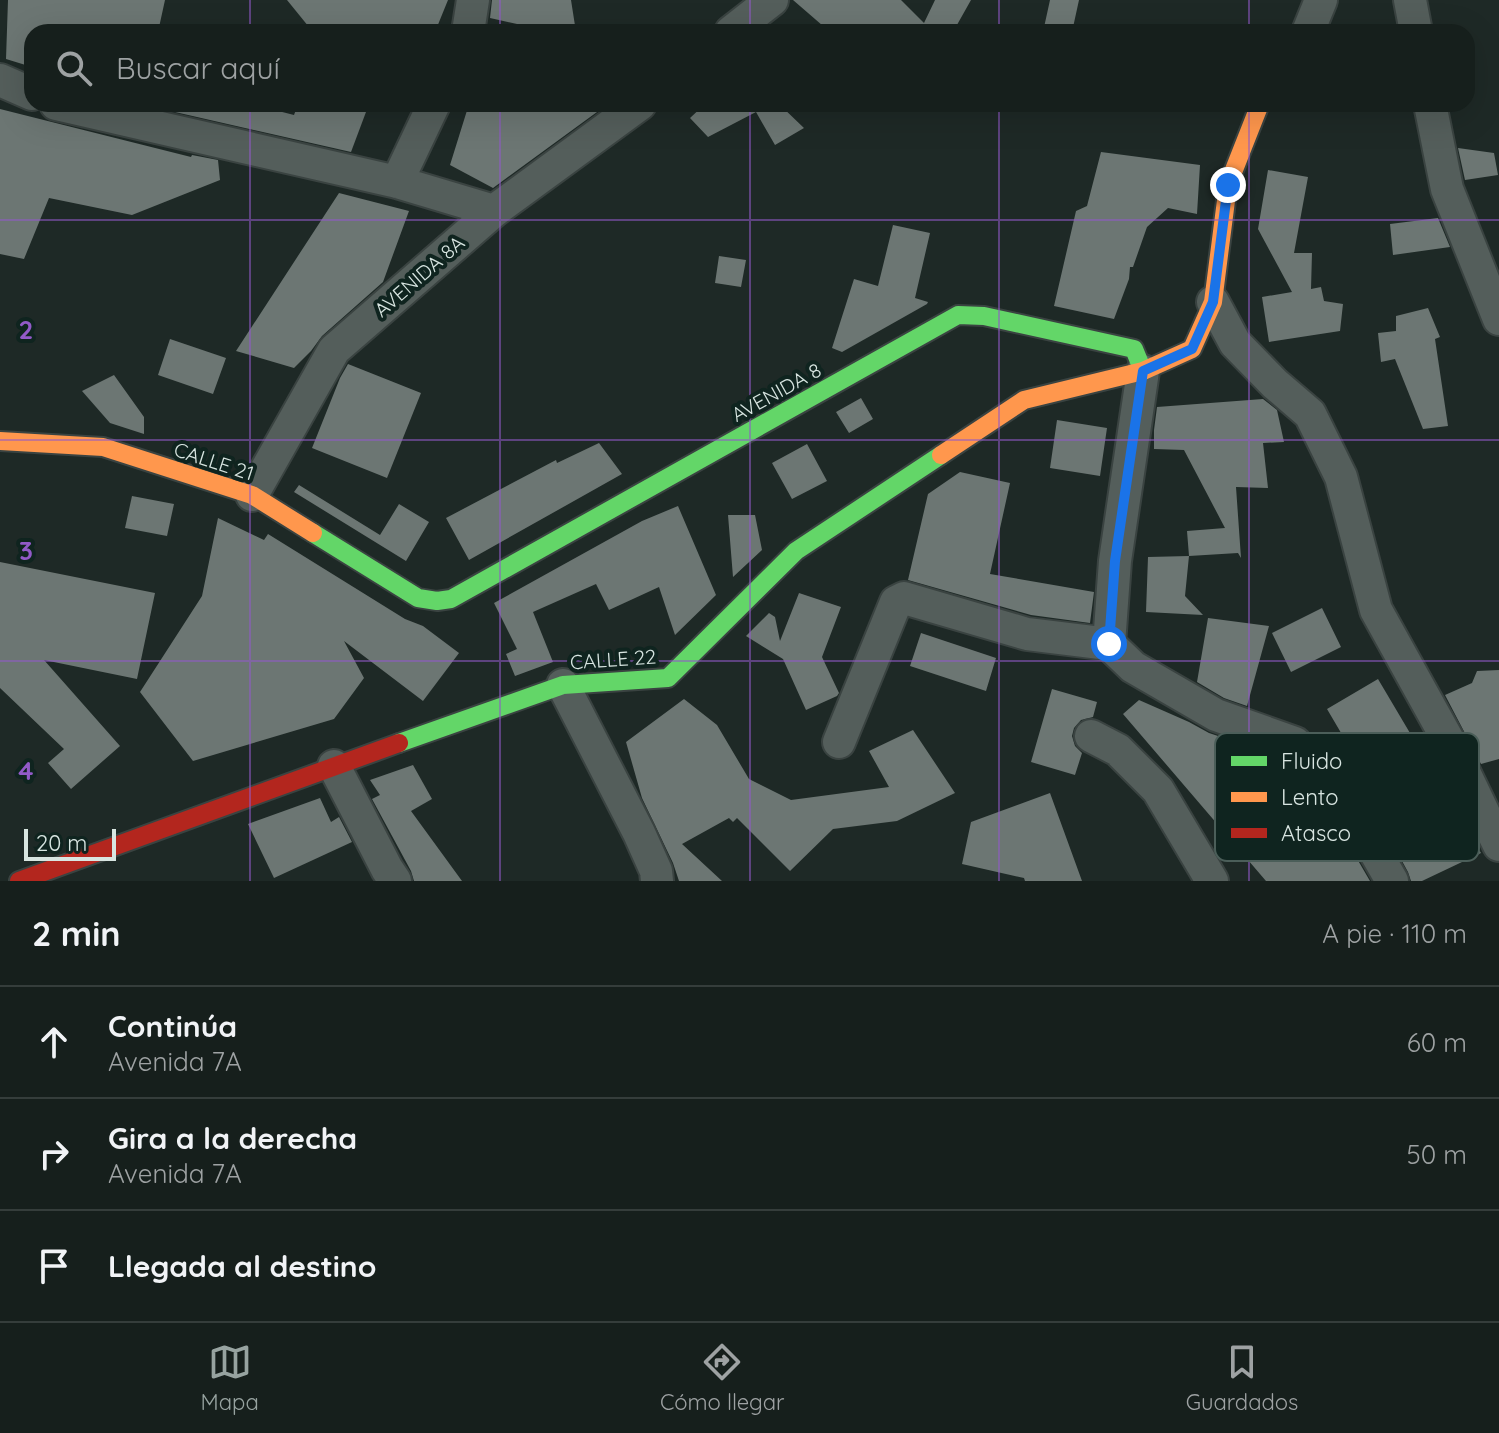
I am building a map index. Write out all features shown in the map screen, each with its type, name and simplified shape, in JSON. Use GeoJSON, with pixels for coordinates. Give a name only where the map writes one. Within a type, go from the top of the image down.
{"type":"FeatureCollection","features":[{"type":"Feature","properties":{"kind":"street"},"geometry":{"type":"LineString","coordinates":[[469,24],[473,0]]}},
{"type":"Feature","properties":{"kind":"street"},"geometry":{"type":"LineString","coordinates":[[741,24],[772,0]]}},
{"type":"Feature","properties":{"kind":"street"},"geometry":{"type":"LineString","coordinates":[[1311,24],[1321,0]]}},
{"type":"Feature","properties":{"kind":"street"},"geometry":{"type":"LineString","coordinates":[[1410,0],[1414,24]]}},
{"type":"Feature","properties":{"kind":"street"},"geometry":{"type":"LineString","coordinates":[[0,80],[24,90]]}},
{"type":"Feature","properties":{"kind":"street"},"geometry":{"type":"LineString","coordinates":[[91,112],[397,182],[494,211]]}},
{"type":"Feature","properties":{"kind":"street"},"geometry":{"type":"LineString","coordinates":[[397,182],[430,112]]}},
{"type":"Feature","properties":{"kind":"street","name":"AVENIDA 8A"},"geometry":{"type":"LineString","coordinates":[[252,495],[334,350],[494,211],[629,112]]}},
{"type":"Feature","properties":{"kind":"street","name":"CALLE 22"},"geometry":{"type":"LineString","coordinates":[[19,881],[563,685],[668,678],[796,551],[1024,400],[1143,371],[1192,349],[1213,302],[1228,185],[1257,112]]}},
{"type":"Feature","properties":{"kind":"street"},"geometry":{"type":"LineString","coordinates":[[1432,112],[1447,189],[1499,319]]}},
{"type":"Feature","properties":{"kind":"street"},"geometry":{"type":"LineString","coordinates":[[1213,302],[1235,343],[1310,414],[1341,477],[1376,610],[1444,733]]}},
{"type":"Feature","properties":{"kind":"street","name":"AVENIDA 8"},"geometry":{"type":"LineString","coordinates":[[437,601],[451,599],[958,315],[984,316],[1134,349],[1143,371]]}},
{"type":"Feature","properties":{"kind":"street"},"geometry":{"type":"LineString","coordinates":[[1109,644],[1115,561],[1143,371]]}},
{"type":"Feature","properties":{"kind":"street","name":"CALLE 21"},"geometry":{"type":"LineString","coordinates":[[0,441],[103,447],[252,495],[418,598],[437,601]]}},
{"type":"Feature","properties":{"kind":"street"},"geometry":{"type":"LineString","coordinates":[[839,742],[896,602],[904,598],[1027,634],[1109,644],[1133,667],[1216,715],[1267,733]]}},
{"type":"Feature","properties":{"kind":"street"},"geometry":{"type":"LineString","coordinates":[[563,685],[639,833],[656,871],[657,881]]}},
{"type":"Feature","properties":{"kind":"street"},"geometry":{"type":"LineString","coordinates":[[1091,736],[1118,750],[1158,790],[1212,881]]}},
{"type":"Feature","properties":{"kind":"street"},"geometry":{"type":"LineString","coordinates":[[334,766],[395,881]]}},
{"type":"Feature","properties":{"kind":"street"},"geometry":{"type":"LineString","coordinates":[[1479,803],[1499,845]]}},
{"type":"Feature","properties":{"kind":"street"},"geometry":{"type":"LineString","coordinates":[[1380,861],[1392,881]]}},
{"type":"Feature","properties":{"kind":"building"},"geometry":{"type":"Polygon","coordinates":[[[8,0],[165,0],[160,24],[24,24],[24,65],[6,59],[8,0]]]}},
{"type":"Feature","properties":{"kind":"building"},"geometry":{"type":"Polygon","coordinates":[[[287,0],[448,0],[438,24],[306,24],[287,0]]]}},
{"type":"Feature","properties":{"kind":"building"},"geometry":{"type":"Polygon","coordinates":[[[492,0],[571,0],[575,24],[517,24],[490,18],[492,0]]]}},
{"type":"Feature","properties":{"kind":"building"},"geometry":{"type":"Polygon","coordinates":[[[793,0],[901,0],[924,23],[935,0],[971,0],[958,24],[821,24],[793,0]]]}},
{"type":"Feature","properties":{"kind":"building"},"geometry":{"type":"Polygon","coordinates":[[[1050,0],[1079,0],[1074,24],[1045,24],[1050,0]]]}},
{"type":"Feature","properties":{"kind":"building"},"geometry":{"type":"Polygon","coordinates":[[[0,109],[191,157],[218,160],[220,180],[132,215],[49,198],[24,259],[0,254],[0,109]]]}},
{"type":"Feature","properties":{"kind":"building"},"geometry":{"type":"Polygon","coordinates":[[[175,112],[282,112],[294,115],[295,112],[366,112],[351,152],[175,112]]]}},
{"type":"Feature","properties":{"kind":"building"},"geometry":{"type":"Polygon","coordinates":[[[467,112],[597,112],[493,188],[450,165],[467,112]]]}},
{"type":"Feature","properties":{"kind":"building"},"geometry":{"type":"Polygon","coordinates":[[[696,112],[756,112],[708,137],[690,118],[696,112]]]}},
{"type":"Feature","properties":{"kind":"building"},"geometry":{"type":"Polygon","coordinates":[[[756,112],[787,112],[804,128],[775,145],[756,112]]]}},
{"type":"Feature","properties":{"kind":"building"},"geometry":{"type":"Polygon","coordinates":[[[1458,148],[1494,153],[1498,175],[1465,180],[1458,148]]]}},
{"type":"Feature","properties":{"kind":"building"},"geometry":{"type":"Polygon","coordinates":[[[1101,152],[1200,165],[1197,214],[1168,208],[1147,227],[1133,267],[1130,267],[1129,279],[1114,319],[1054,306],[1076,211],[1087,206],[1101,152]]]}},
{"type":"Feature","properties":{"kind":"building"},"geometry":{"type":"Polygon","coordinates":[[[1268,170],[1308,177],[1294,253],[1312,253],[1311,289],[1321,287],[1324,301],[1343,304],[1340,331],[1269,342],[1262,297],[1292,292],[1258,229],[1268,170]]]}},
{"type":"Feature","properties":{"kind":"building"},"geometry":{"type":"Polygon","coordinates":[[[339,193],[409,211],[383,282],[322,336],[294,368],[236,351],[339,193]]]}},
{"type":"Feature","properties":{"kind":"building"},"geometry":{"type":"Polygon","coordinates":[[[1438,218],[1450,247],[1393,255],[1390,224],[1438,218]]]}},
{"type":"Feature","properties":{"kind":"building"},"geometry":{"type":"Polygon","coordinates":[[[893,225],[930,233],[915,298],[928,302],[842,352],[832,348],[854,279],[878,286],[893,225]]]}},
{"type":"Feature","properties":{"kind":"building"},"geometry":{"type":"Polygon","coordinates":[[[719,256],[746,260],[741,287],[715,283],[719,256]]]}},
{"type":"Feature","properties":{"kind":"building"},"geometry":{"type":"Polygon","coordinates":[[[1428,308],[1440,337],[1435,339],[1448,426],[1423,429],[1395,359],[1381,362],[1378,333],[1396,331],[1396,316],[1428,308]]]}},
{"type":"Feature","properties":{"kind":"building"},"geometry":{"type":"Polygon","coordinates":[[[170,339],[226,358],[213,394],[158,375],[170,339]]]}},
{"type":"Feature","properties":{"kind":"building"},"geometry":{"type":"Polygon","coordinates":[[[348,364],[421,393],[387,478],[312,448],[348,364]]]}},
{"type":"Feature","properties":{"kind":"building"},"geometry":{"type":"Polygon","coordinates":[[[114,375],[144,417],[144,434],[110,423],[82,391],[114,375]]]}},
{"type":"Feature","properties":{"kind":"building"},"geometry":{"type":"Polygon","coordinates":[[[861,398],[873,419],[849,433],[836,412],[861,398]]]}},
{"type":"Feature","properties":{"kind":"building"},"geometry":{"type":"Polygon","coordinates":[[[1263,399],[1277,410],[1284,442],[1263,443],[1268,488],[1236,487],[1241,558],[1238,553],[1189,556],[1187,531],[1225,528],[1184,450],[1154,449],[1157,407],[1263,399]]]}},
{"type":"Feature","properties":{"kind":"building"},"geometry":{"type":"Polygon","coordinates":[[[1057,420],[1107,428],[1100,476],[1050,468],[1057,420]]]}},
{"type":"Feature","properties":{"kind":"building"},"geometry":{"type":"Polygon","coordinates":[[[599,443],[622,474],[469,560],[446,518],[556,460],[557,463],[599,443]]]}},
{"type":"Feature","properties":{"kind":"building"},"geometry":{"type":"Polygon","coordinates":[[[807,444],[827,481],[792,499],[772,463],[807,444]]]}},
{"type":"Feature","properties":{"kind":"building"},"geometry":{"type":"Polygon","coordinates":[[[960,472],[1010,483],[990,574],[1094,592],[1090,623],[1031,615],[908,580],[928,494],[960,472]]]}},
{"type":"Feature","properties":{"kind":"building"},"geometry":{"type":"Polygon","coordinates":[[[299,485],[380,535],[399,504],[429,522],[406,561],[294,492],[299,485]]]}},
{"type":"Feature","properties":{"kind":"building"},"geometry":{"type":"Polygon","coordinates":[[[132,496],[174,504],[167,536],[125,528],[132,496]]]}},
{"type":"Feature","properties":{"kind":"building"},"geometry":{"type":"Polygon","coordinates":[[[678,506],[716,595],[675,635],[659,587],[609,610],[596,584],[533,612],[553,662],[515,676],[506,654],[517,649],[494,603],[642,521],[678,506]]]}},
{"type":"Feature","properties":{"kind":"building"},"geometry":{"type":"Polygon","coordinates":[[[728,515],[755,515],[762,550],[733,577],[728,515]]]}},
{"type":"Feature","properties":{"kind":"building"},"geometry":{"type":"Polygon","coordinates":[[[218,518],[264,540],[268,534],[405,619],[423,626],[459,653],[423,701],[344,641],[364,678],[334,719],[193,761],[140,692],[202,596],[218,518]]]}},
{"type":"Feature","properties":{"kind":"building"},"geometry":{"type":"Polygon","coordinates":[[[1189,556],[1185,596],[1203,615],[1146,612],[1148,557],[1189,556]]]}},
{"type":"Feature","properties":{"kind":"building"},"geometry":{"type":"Polygon","coordinates":[[[0,562],[155,593],[137,679],[44,660],[120,746],[71,789],[48,763],[64,749],[0,688],[0,562]]]}},
{"type":"Feature","properties":{"kind":"building"},"geometry":{"type":"Polygon","coordinates":[[[799,593],[841,607],[822,657],[839,693],[806,710],[783,659],[746,636],[769,613],[775,617],[780,641],[799,593]]]}},
{"type":"Feature","properties":{"kind":"building"},"geometry":{"type":"Polygon","coordinates":[[[1322,608],[1341,647],[1291,672],[1272,633],[1322,608]]]}},
{"type":"Feature","properties":{"kind":"building"},"geometry":{"type":"Polygon","coordinates":[[[1208,618],[1269,626],[1247,706],[1224,698],[1197,682],[1208,618]]]}},
{"type":"Feature","properties":{"kind":"building"},"geometry":{"type":"Polygon","coordinates":[[[921,633],[996,658],[986,691],[910,666],[921,633]]]}},
{"type":"Feature","properties":{"kind":"building"},"geometry":{"type":"Polygon","coordinates":[[[1499,670],[1499,759],[1481,764],[1479,733],[1465,733],[1445,695],[1472,683],[1477,671],[1499,670]]]}},
{"type":"Feature","properties":{"kind":"building"},"geometry":{"type":"Polygon","coordinates":[[[1378,679],[1410,733],[1341,733],[1327,709],[1378,679]]]}},
{"type":"Feature","properties":{"kind":"building"},"geometry":{"type":"Polygon","coordinates":[[[1052,689],[1097,702],[1093,717],[1081,720],[1074,728],[1072,736],[1075,746],[1082,753],[1075,775],[1031,762],[1052,689]]]}},
{"type":"Feature","properties":{"kind":"building"},"geometry":{"type":"Polygon","coordinates":[[[684,699],[717,725],[749,779],[791,800],[889,787],[869,751],[913,730],[955,793],[897,821],[833,829],[790,871],[737,818],[733,822],[729,818],[682,844],[722,881],[679,881],[642,798],[626,742],[684,699]]]}},
{"type":"Feature","properties":{"kind":"building"},"geometry":{"type":"Polygon","coordinates":[[[1139,700],[1215,735],[1215,821],[1123,714],[1139,700]]]}},
{"type":"Feature","properties":{"kind":"building"},"geometry":{"type":"Polygon","coordinates":[[[413,765],[432,799],[411,811],[462,881],[414,881],[372,799],[380,795],[370,780],[413,765]]]}},
{"type":"Feature","properties":{"kind":"building"},"geometry":{"type":"Polygon","coordinates":[[[1050,793],[1082,881],[1025,881],[1024,878],[962,864],[971,822],[1050,793]]]}},
{"type":"Feature","properties":{"kind":"building"},"geometry":{"type":"Polygon","coordinates":[[[320,798],[331,822],[339,817],[352,842],[274,878],[248,824],[320,798]]]}},
{"type":"Feature","properties":{"kind":"building"},"geometry":{"type":"Polygon","coordinates":[[[1249,861],[1358,861],[1370,881],[1266,881],[1249,861]]]}},
{"type":"Feature","properties":{"kind":"building"},"geometry":{"type":"Polygon","coordinates":[[[1402,861],[1464,861],[1422,881],[1411,881],[1402,861]]]}},
{"type":"Feature","properties":{"kind":"traffic: fast"},"geometry":{"type":"LineString","coordinates":[[313,533],[418,598],[437,601],[451,599],[958,315],[984,316],[1134,349],[1143,371]]}},
{"type":"Feature","properties":{"kind":"traffic: fast"},"geometry":{"type":"LineString","coordinates":[[399,743],[563,685],[668,678],[796,551],[941,455]]}},
{"type":"Feature","properties":{"kind":"traffic: slow"},"geometry":{"type":"LineString","coordinates":[[941,455],[1024,400],[1143,371],[1192,349],[1213,302],[1228,185],[1257,112]]}},
{"type":"Feature","properties":{"kind":"traffic: slow"},"geometry":{"type":"LineString","coordinates":[[0,441],[103,447],[252,495],[313,533]]}},
{"type":"Feature","properties":{"kind":"traffic: jam"},"geometry":{"type":"LineString","coordinates":[[19,881],[399,743]]}},
{"type":"Feature","properties":{"kind":"route"},"geometry":{"type":"LineString","coordinates":[[1109,644],[1115,561],[1143,371],[1192,349],[1213,302],[1228,185]]}}]}
